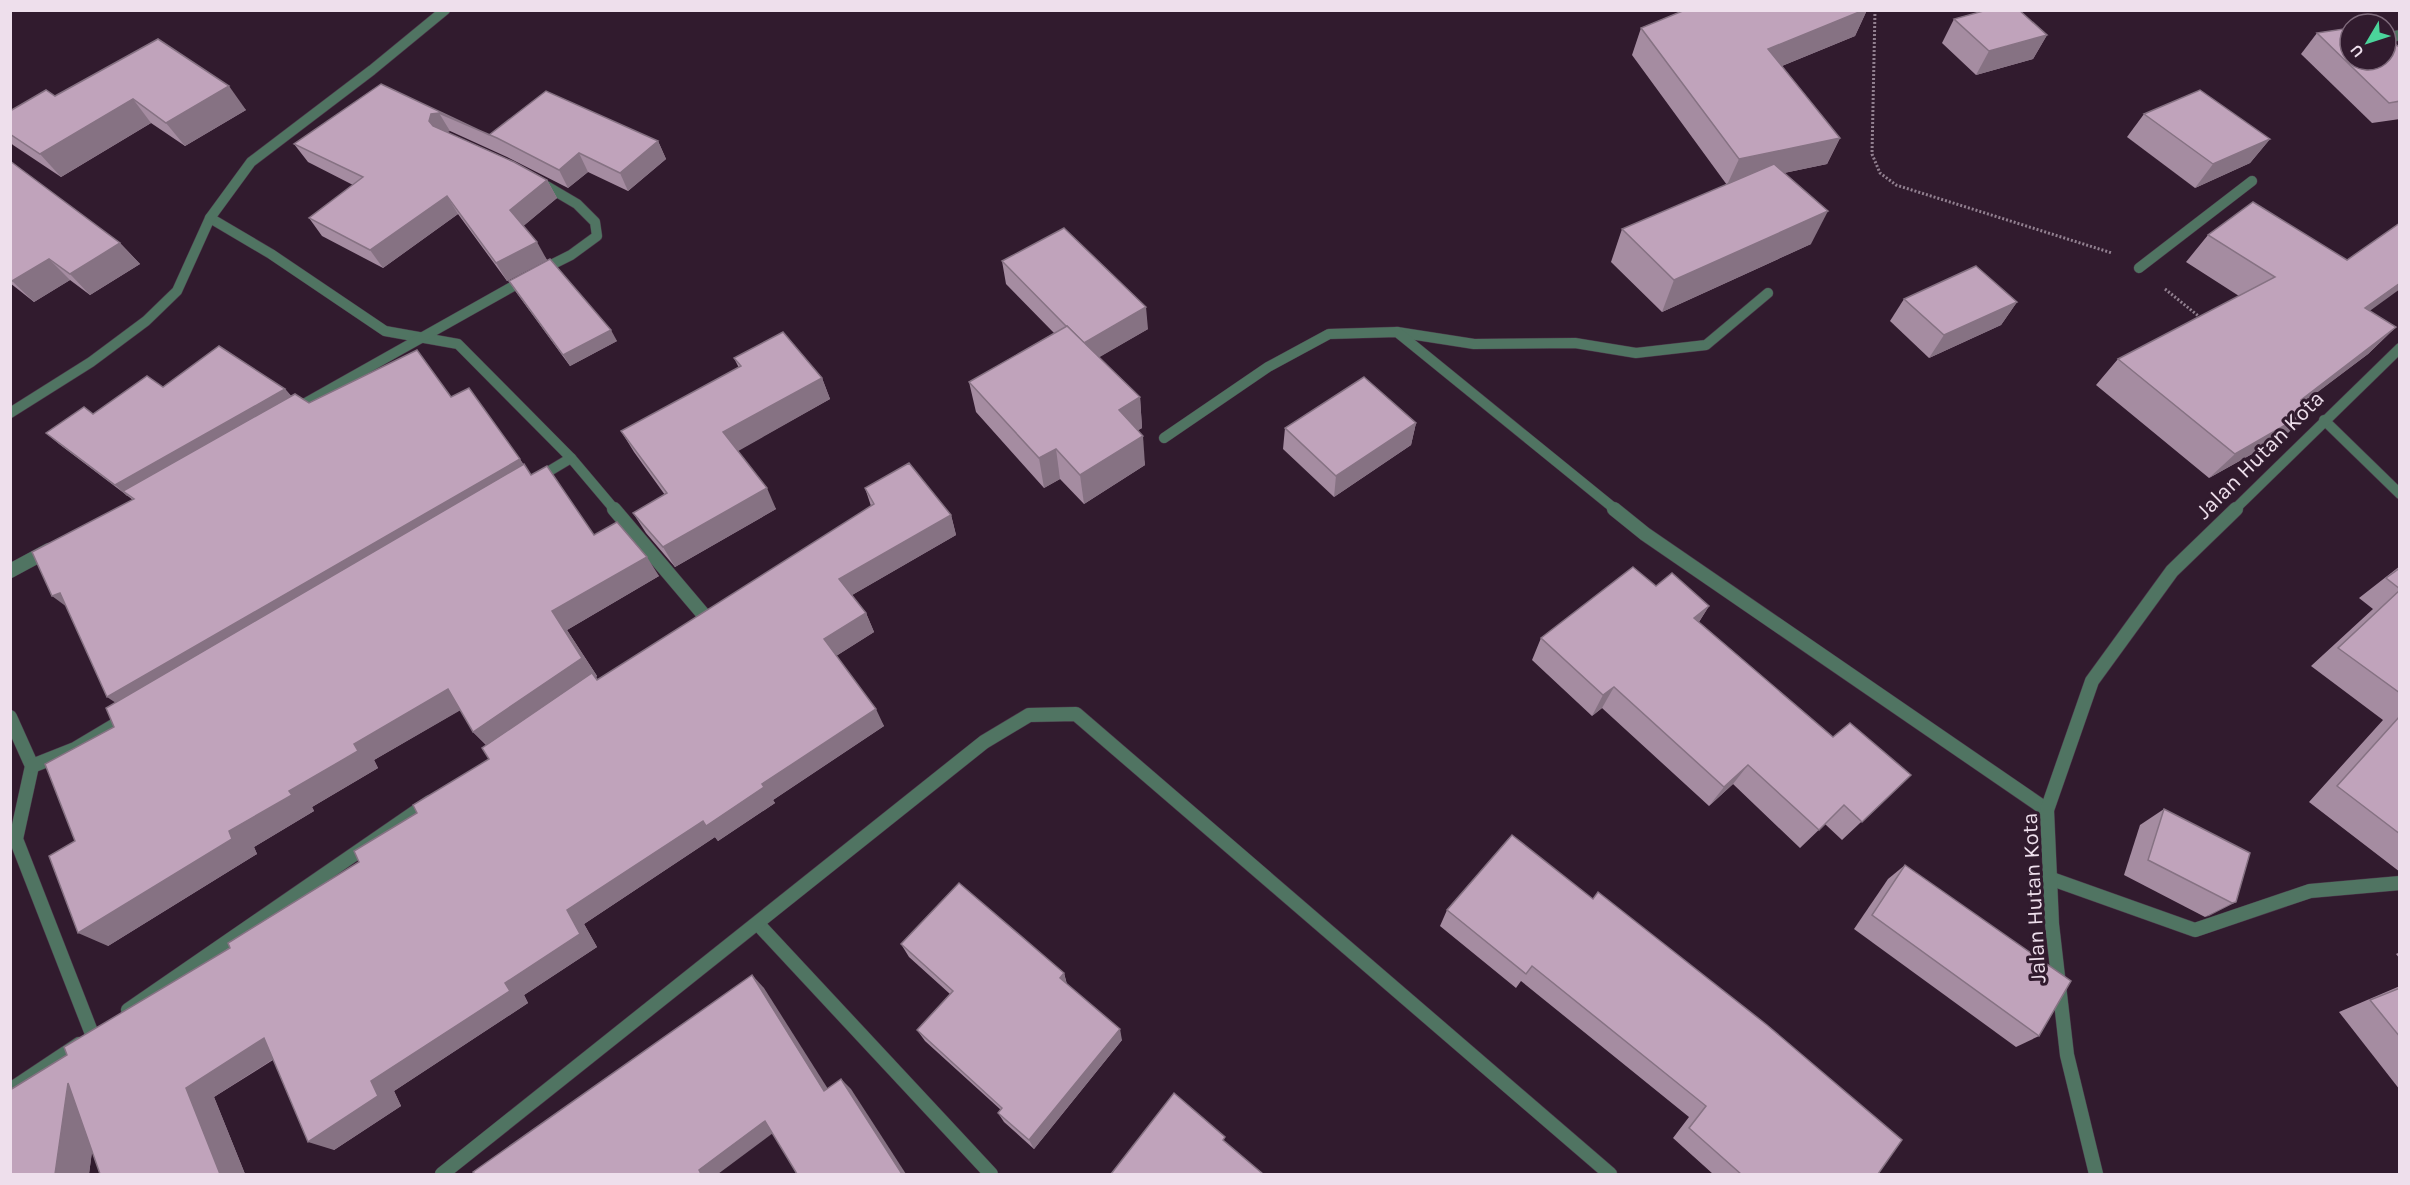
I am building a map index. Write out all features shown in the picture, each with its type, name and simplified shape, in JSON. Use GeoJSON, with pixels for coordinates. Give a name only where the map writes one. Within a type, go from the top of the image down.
{"type":"FeatureCollection","features":[{"type":"Feature","properties":{"kind":"street"},"geometry":{"type":"LineString","coordinates":[[10,413],[91,362],[146,321],[177,291],[210,218],[251,162],[372,70],[445,10]]}},
{"type":"Feature","properties":{"kind":"street"},"geometry":{"type":"LineString","coordinates":[[288,413],[571,255],[597,236],[595,222],[577,204],[528,176]]}},
{"type":"Feature","properties":{"kind":"street"},"geometry":{"type":"LineString","coordinates":[[2139,268],[2252,181]]}},
{"type":"Feature","properties":{"kind":"street"},"geometry":{"type":"LineString","coordinates":[[210,218],[271,254],[385,331],[458,344],[571,458],[703,614]]}},
{"type":"Feature","properties":{"kind":"street"},"geometry":{"type":"LineString","coordinates":[[1164,438],[1268,367],[1329,334],[1397,332],[1474,344],[1575,343],[1636,353],[1707,345],[1768,293]]}},
{"type":"Feature","properties":{"kind":"street"},"geometry":{"type":"LineString","coordinates":[[1397,332],[1645,534],[2047,810]]}},
{"type":"Feature","properties":{"kind":"street","name":"Jalan Hutan Kota"},"geometry":{"type":"LineString","coordinates":[[2096,1174],[2067,1055],[2052,924],[2047,810],[2092,681],[2172,571],[2400,348]]}},
{"type":"Feature","properties":{"kind":"street"},"geometry":{"type":"LineString","coordinates":[[2324,420],[2400,494]]}},
{"type":"Feature","properties":{"kind":"street"},"geometry":{"type":"LineString","coordinates":[[520,488],[571,458]]}},
{"type":"Feature","properties":{"kind":"street"},"geometry":{"type":"LineString","coordinates":[[10,571],[62,542]]}},
{"type":"Feature","properties":{"kind":"street"},"geometry":{"type":"LineString","coordinates":[[32,766],[75,749],[137,712]]}},
{"type":"Feature","properties":{"kind":"street"},"geometry":{"type":"LineString","coordinates":[[442,1174],[984,742],[1029,715],[1076,714],[1610,1174]]}},
{"type":"Feature","properties":{"kind":"street"},"geometry":{"type":"LineString","coordinates":[[10,717],[32,766],[16,839],[102,1028]]}},
{"type":"Feature","properties":{"kind":"street"},"geometry":{"type":"LineString","coordinates":[[10,1090],[437,797]]}},
{"type":"Feature","properties":{"kind":"street"},"geometry":{"type":"LineString","coordinates":[[2049,878],[2195,930],[2310,891],[2400,883]]}},
{"type":"Feature","properties":{"kind":"street"},"geometry":{"type":"LineString","coordinates":[[758,924],[991,1174]]}},
{"type":"Feature","properties":{"kind":"path"},"geometry":{"type":"LineString","coordinates":[[1875,10],[1872,154],[1874,166],[1882,177],[1896,185],[2115,254],[2139,268],[2204,321]]}},
{"type":"Feature","properties":{"kind":"building"},"geometry":{"type":"Polygon","coordinates":[[[1685,10],[1864,10],[1768,49],[1840,138],[1739,159],[1641,28],[1685,10]]]}},
{"type":"Feature","properties":{"kind":"building"},"geometry":{"type":"Polygon","coordinates":[[[1987,10],[2019,10],[2047,35],[1989,51],[1954,19],[1987,10]]]}},
{"type":"Feature","properties":{"kind":"building"},"geometry":{"type":"Polygon","coordinates":[[[2338,30],[2338,53],[2317,33],[2338,30]]]}},
{"type":"Feature","properties":{"kind":"building"},"geometry":{"type":"Polygon","coordinates":[[[158,39],[229,86],[166,123],[133,99],[40,154],[10,134],[10,111],[46,90],[55,96],[158,39]]]}},
{"type":"Feature","properties":{"kind":"building"},"geometry":{"type":"Polygon","coordinates":[[[2398,46],[2400,48],[2400,101],[2389,103],[2357,72],[2398,72],[2398,46]]]}},
{"type":"Feature","properties":{"kind":"building"},"geometry":{"type":"Polygon","coordinates":[[[381,84],[478,130],[439,113],[431,114],[429,121],[433,126],[514,162],[547,180],[510,210],[537,242],[496,263],[447,196],[370,250],[309,218],[363,177],[294,144],[381,84]]]}},
{"type":"Feature","properties":{"kind":"building"},"geometry":{"type":"Polygon","coordinates":[[[2200,90],[2270,139],[2213,164],[2144,114],[2200,90]]]}},
{"type":"Feature","properties":{"kind":"building"},"geometry":{"type":"Polygon","coordinates":[[[546,91],[658,141],[620,173],[579,153],[559,170],[489,135],[546,91]]]}},
{"type":"Feature","properties":{"kind":"building"},"geometry":{"type":"Polygon","coordinates":[[[10,161],[120,243],[70,274],[49,259],[12,281],[10,279],[10,161]]]}},
{"type":"Feature","properties":{"kind":"building"},"geometry":{"type":"Polygon","coordinates":[[[1774,164],[1828,211],[1674,280],[1622,229],[1774,164]]]}},
{"type":"Feature","properties":{"kind":"building"},"geometry":{"type":"Polygon","coordinates":[[[2253,202],[2347,260],[2400,223],[2400,283],[2365,308],[2396,327],[2301,400],[2313,409],[2235,454],[2118,359],[2275,277],[2208,235],[2253,202]]]}},
{"type":"Feature","properties":{"kind":"building"},"geometry":{"type":"Polygon","coordinates":[[[1064,228],[1146,307],[1084,343],[1002,261],[1064,228]]]}},
{"type":"Feature","properties":{"kind":"building"},"geometry":{"type":"Polygon","coordinates":[[[550,259],[611,330],[563,355],[509,281],[550,259]]]}},
{"type":"Feature","properties":{"kind":"building"},"geometry":{"type":"Polygon","coordinates":[[[1976,266],[2017,302],[1944,335],[1904,299],[1976,266]]]}},
{"type":"Feature","properties":{"kind":"building"},"geometry":{"type":"Polygon","coordinates":[[[1067,326],[1140,397],[1119,410],[1143,436],[1080,475],[1056,449],[1039,458],[969,382],[1067,326]]]}},
{"type":"Feature","properties":{"kind":"building"},"geometry":{"type":"Polygon","coordinates":[[[783,332],[822,378],[723,432],[767,488],[663,547],[633,513],[667,493],[621,431],[741,366],[734,358],[783,332]]]}},
{"type":"Feature","properties":{"kind":"building"},"geometry":{"type":"Polygon","coordinates":[[[219,346],[285,389],[115,485],[46,433],[84,407],[93,414],[147,376],[163,387],[219,346]]]}},
{"type":"Feature","properties":{"kind":"building"},"geometry":{"type":"Polygon","coordinates":[[[417,350],[451,397],[469,388],[520,459],[107,697],[60,593],[52,596],[32,552],[134,499],[123,491],[295,394],[309,403],[417,350]]]}},
{"type":"Feature","properties":{"kind":"building"},"geometry":{"type":"Polygon","coordinates":[[[1364,377],[1416,423],[1336,476],[1285,428],[1364,377]]]}},
{"type":"Feature","properties":{"kind":"building"},"geometry":{"type":"Polygon","coordinates":[[[909,463],[951,515],[839,579],[866,613],[824,639],[876,709],[762,784],[764,787],[706,826],[703,821],[567,910],[580,934],[505,983],[510,991],[371,1081],[378,1096],[308,1142],[264,1038],[186,1088],[220,1174],[100,1174],[68,1083],[55,1174],[10,1174],[10,1090],[67,1055],[64,1047],[230,948],[228,943],[359,862],[354,851],[417,813],[413,805],[489,759],[482,748],[592,673],[597,680],[874,504],[865,488],[909,463]]]}},
{"type":"Feature","properties":{"kind":"building"},"geometry":{"type":"Polygon","coordinates":[[[524,464],[531,475],[547,466],[594,535],[617,522],[647,557],[552,611],[582,658],[473,732],[448,689],[354,744],[358,751],[289,791],[292,795],[229,831],[232,839],[78,933],[49,856],[75,841],[45,764],[114,727],[106,708],[524,464]]]}},
{"type":"Feature","properties":{"kind":"building"},"geometry":{"type":"Polygon","coordinates":[[[1633,567],[1656,586],[1672,573],[1709,606],[1694,618],[1833,737],[1850,723],[1911,775],[1862,822],[1844,805],[1819,830],[1748,765],[1724,787],[1614,687],[1603,695],[1541,638],[1633,567]]]}},
{"type":"Feature","properties":{"kind":"building"},"geometry":{"type":"Polygon","coordinates":[[[2400,568],[2400,589],[2386,578],[2400,568]]]}},
{"type":"Feature","properties":{"kind":"building"},"geometry":{"type":"Polygon","coordinates":[[[2400,590],[2400,693],[2338,648],[2400,590]]]}},
{"type":"Feature","properties":{"kind":"building"},"geometry":{"type":"Polygon","coordinates":[[[2400,716],[2400,834],[2337,786],[2400,716]]]}},
{"type":"Feature","properties":{"kind":"building"},"geometry":{"type":"Polygon","coordinates":[[[2164,809],[2250,853],[2236,902],[2232,903],[2148,860],[2164,809]]]}},
{"type":"Feature","properties":{"kind":"building"},"geometry":{"type":"Polygon","coordinates":[[[1512,835],[1593,899],[1598,892],[1767,1025],[1902,1140],[1878,1174],[1741,1174],[1689,1128],[1706,1106],[1532,966],[1526,974],[1447,910],[1512,835]]]}},
{"type":"Feature","properties":{"kind":"building"},"geometry":{"type":"Polygon","coordinates":[[[1905,865],[2071,981],[2039,1036],[1872,915],[1905,865]]]}},
{"type":"Feature","properties":{"kind":"building"},"geometry":{"type":"Polygon","coordinates":[[[959,883],[1064,973],[1060,978],[1120,1029],[1029,1140],[998,1113],[1002,1108],[917,1030],[953,991],[901,944],[959,883]]]}},
{"type":"Feature","properties":{"kind":"building"},"geometry":{"type":"Polygon","coordinates":[[[752,975],[824,1091],[841,1079],[902,1174],[797,1174],[765,1121],[699,1170],[701,1174],[475,1174],[473,1172],[752,975]]]}},
{"type":"Feature","properties":{"kind":"building"},"geometry":{"type":"Polygon","coordinates":[[[2400,988],[2400,1037],[2370,1000],[2400,988]]]}},
{"type":"Feature","properties":{"kind":"building"},"geometry":{"type":"Polygon","coordinates":[[[1174,1093],[1225,1137],[1223,1140],[1263,1174],[1111,1174],[1174,1093]]]}}]}
